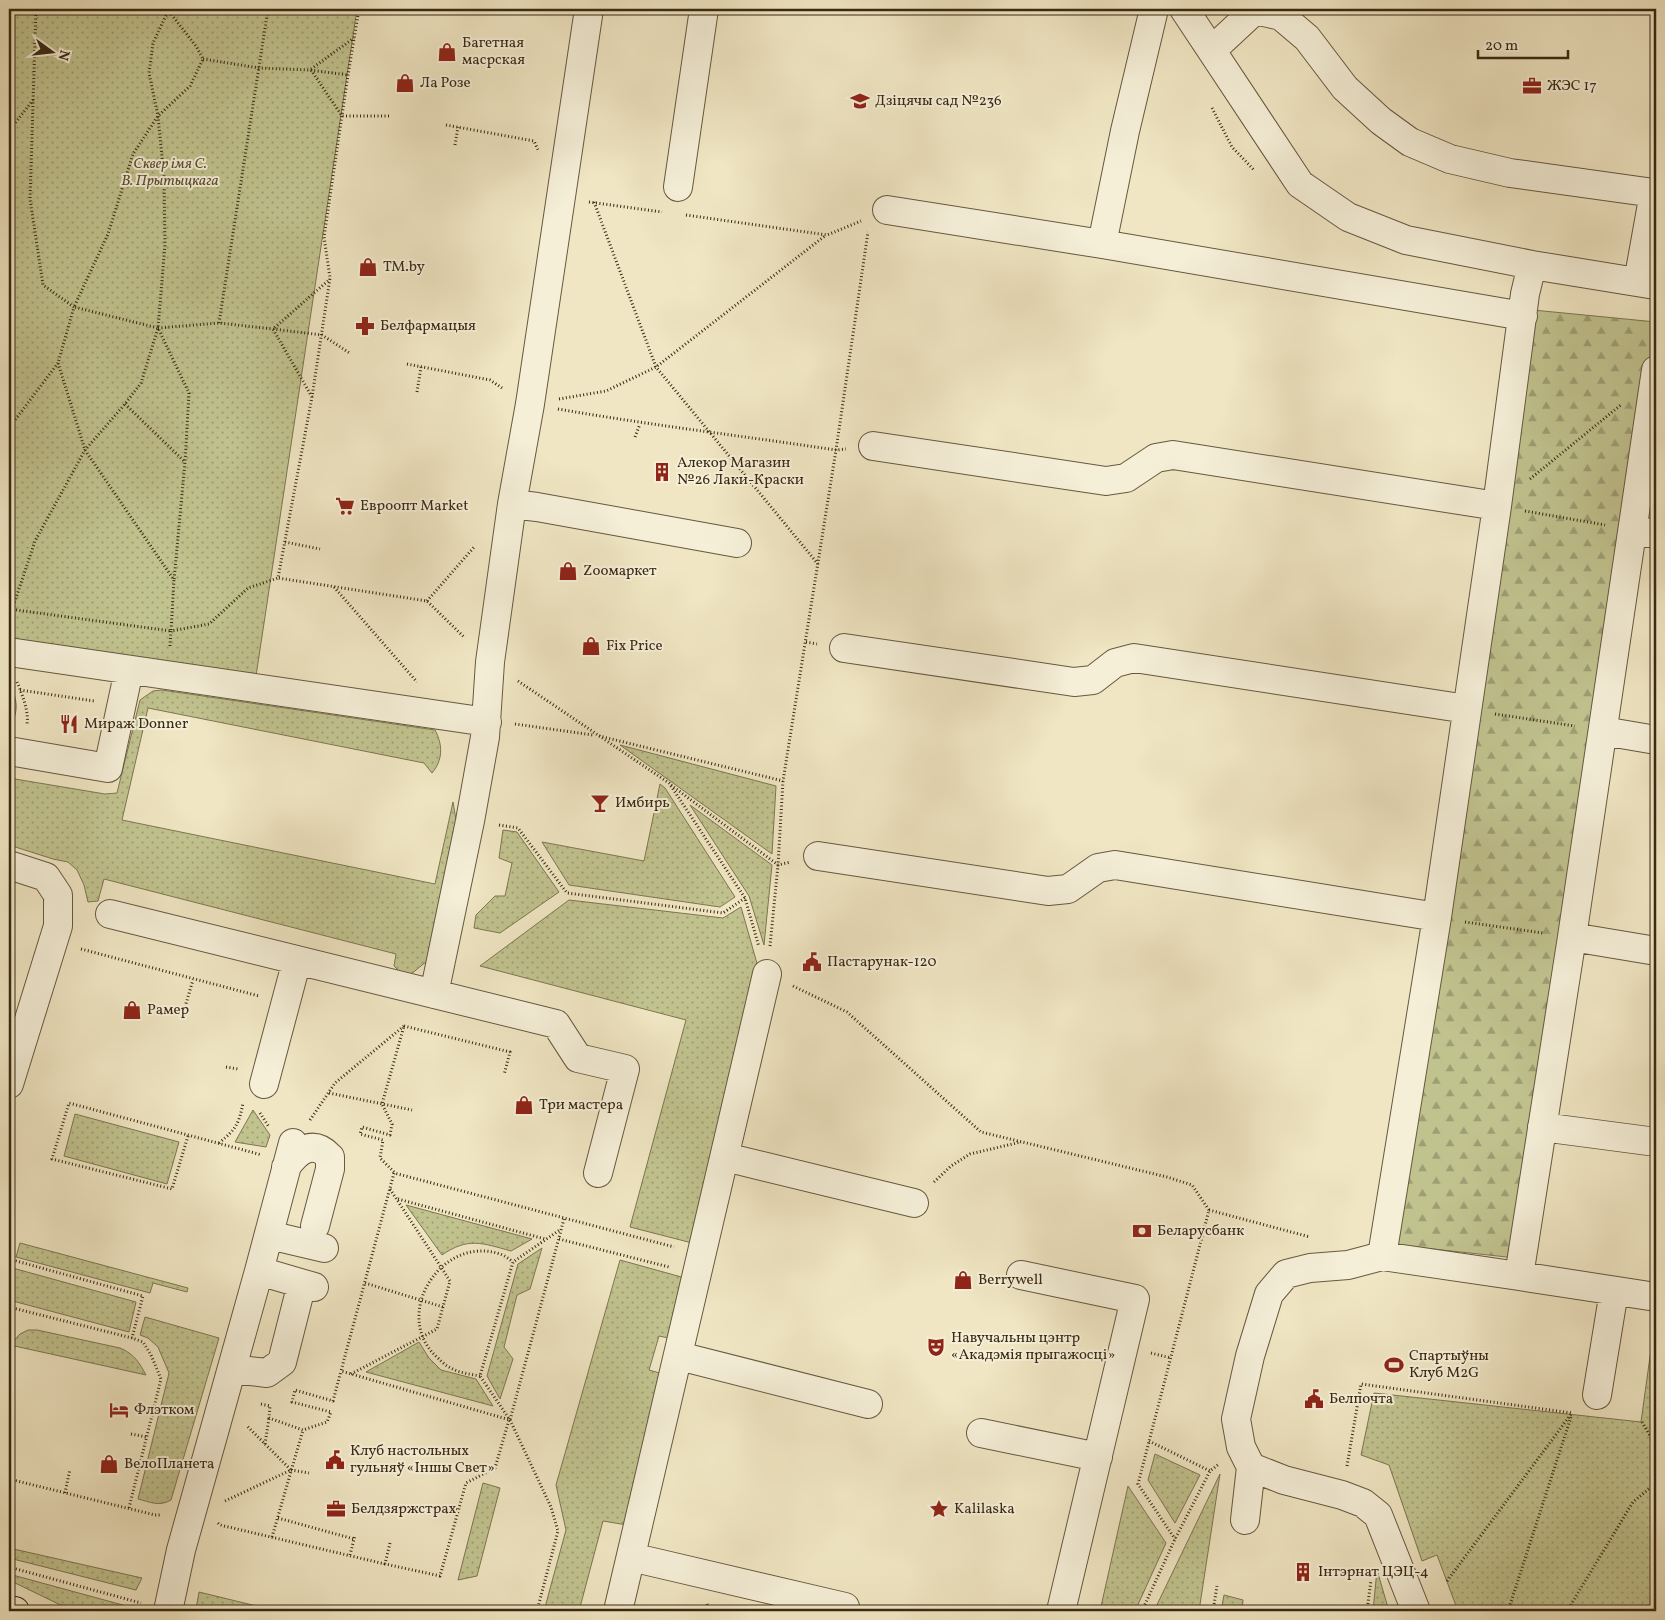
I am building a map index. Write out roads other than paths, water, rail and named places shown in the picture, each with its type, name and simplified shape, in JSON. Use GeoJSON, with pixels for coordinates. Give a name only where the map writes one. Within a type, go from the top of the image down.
{"type":"FeatureCollection","features":[{"type":"Feature","properties":{"kind":"main road"},"geometry":{"type":"LineString","coordinates":[[9,1610],[15,1611]]}},
{"type":"Feature","properties":{"kind":"street"},"geometry":{"type":"LineString","coordinates":[[434,994],[470,821],[487,722],[490,662],[512,504],[530,404],[590,9]]}},
{"type":"Feature","properties":{"kind":"street"},"geometry":{"type":"LineString","coordinates":[[678,187],[704,9]]}},
{"type":"Feature","properties":{"kind":"street"},"geometry":{"type":"LineString","coordinates":[[1102,244],[1125,131],[1154,9]]}},
{"type":"Feature","properties":{"kind":"street"},"geometry":{"type":"LineString","coordinates":[[1184,9],[1300,184],[1348,217],[1406,240],[1532,265],[1647,284],[1655,188],[1510,174],[1450,159],[1410,142],[1381,121],[1345,88],[1307,38],[1282,16],[1255,10],[1212,50]]}},
{"type":"Feature","properties":{"kind":"street"},"geometry":{"type":"LineString","coordinates":[[878,219],[1102,244],[1523,316]]}},
{"type":"Feature","properties":{"kind":"street"},"geometry":{"type":"LineString","coordinates":[[1382,1256],[1437,918],[1497,506],[1525,294],[1532,265]]}},
{"type":"Feature","properties":{"kind":"street"},"geometry":{"type":"LineString","coordinates":[[1519,1276],[1603,731],[1644,532],[1656,373]]}},
{"type":"Feature","properties":{"kind":"street"},"geometry":{"type":"LineString","coordinates":[[874,446],[1106,480],[1126,478],[1156,458],[1173,455],[1497,506]]}},
{"type":"Feature","properties":{"kind":"street"},"geometry":{"type":"LineString","coordinates":[[512,504],[737,543]]}},
{"type":"Feature","properties":{"kind":"street"},"geometry":{"type":"LineString","coordinates":[[844,648],[1074,682],[1093,680],[1116,663],[1134,658],[1467,709]]}},
{"type":"Feature","properties":{"kind":"street"},"geometry":{"type":"LineString","coordinates":[[9,652],[487,722]]}},
{"type":"Feature","properties":{"kind":"street"},"geometry":{"type":"LineString","coordinates":[[9,751],[108,768],[129,670]]}},
{"type":"Feature","properties":{"kind":"street"},"geometry":{"type":"LineString","coordinates":[[1603,731],[1656,740]]}},
{"type":"Feature","properties":{"kind":"street"},"geometry":{"type":"LineString","coordinates":[[818,856],[1048,891],[1068,889],[1098,868],[1115,865],[1437,918]]}},
{"type":"Feature","properties":{"kind":"street"},"geometry":{"type":"LineString","coordinates":[[9,865],[46,877],[58,895],[58,926],[9,1084]]}},
{"type":"Feature","properties":{"kind":"street"},"geometry":{"type":"LineString","coordinates":[[110,914],[556,1024],[578,1058],[625,1069],[598,1173]]}},
{"type":"Feature","properties":{"kind":"street"},"geometry":{"type":"LineString","coordinates":[[1572,937],[1656,951]]}},
{"type":"Feature","properties":{"kind":"street"},"geometry":{"type":"LineString","coordinates":[[260,1095],[297,960]]}},
{"type":"Feature","properties":{"kind":"street"},"geometry":{"type":"LineString","coordinates":[[618,1611],[767,974]]}},
{"type":"Feature","properties":{"kind":"street"},"geometry":{"type":"LineString","coordinates":[[1542,1127],[1656,1142]]}},
{"type":"Feature","properties":{"kind":"street"},"geometry":{"type":"LineString","coordinates":[[168,1611],[181,1550],[269,1235],[281,1155],[314,1147],[323,1150],[330,1157],[330,1169],[320,1237],[269,1235]]}},
{"type":"Feature","properties":{"kind":"street"},"geometry":{"type":"LineString","coordinates":[[725,1157],[914,1203]]}},
{"type":"Feature","properties":{"kind":"street"},"geometry":{"type":"LineString","coordinates":[[1245,1520],[1246,1457],[1236,1419],[1250,1356],[1269,1294],[1286,1274],[1310,1268],[1348,1265],[1382,1256],[1656,1297]]}},
{"type":"Feature","properties":{"kind":"street"},"geometry":{"type":"LineString","coordinates":[[232,1369],[267,1372],[282,1362],[307,1291],[259,1271]]}},
{"type":"Feature","properties":{"kind":"street"},"geometry":{"type":"LineString","coordinates":[[1021,1275],[1135,1299],[1061,1611]]}},
{"type":"Feature","properties":{"kind":"street"},"geometry":{"type":"LineString","coordinates":[[1597,1395],[1614,1291]]}},
{"type":"Feature","properties":{"kind":"street"},"geometry":{"type":"LineString","coordinates":[[679,1356],[868,1404]]}},
{"type":"Feature","properties":{"kind":"street"},"geometry":{"type":"LineString","coordinates":[[981,1433],[1098,1457]]}},
{"type":"Feature","properties":{"kind":"street"},"geometry":{"type":"LineString","coordinates":[[1246,1457],[1284,1480],[1342,1495],[1363,1503],[1378,1515],[1416,1611]]}},
{"type":"Feature","properties":{"kind":"street"},"geometry":{"type":"LineString","coordinates":[[631,1557],[845,1608]]}},
{"type":"Feature","properties":{"kind":"place","name":"Багетная масрская"},"geometry":{"type":"Point","coordinates":[447,52]}},
{"type":"Feature","properties":{"kind":"place","name":"Ла Розе"},"geometry":{"type":"Point","coordinates":[405,83]}},
{"type":"Feature","properties":{"kind":"place","name":"ЖЭС 17"},"geometry":{"type":"Point","coordinates":[1532,86]}},
{"type":"Feature","properties":{"kind":"place","name":"Дзіцячы сад №236"},"geometry":{"type":"Point","coordinates":[860,101]}},
{"type":"Feature","properties":{"kind":"place","name":"TM.by"},"geometry":{"type":"Point","coordinates":[368,267]}},
{"type":"Feature","properties":{"kind":"place","name":"Белфармацыя"},"geometry":{"type":"Point","coordinates":[365,326]}},
{"type":"Feature","properties":{"kind":"place","name":"Алекор Магазин №26 Лаки-Краски"},"geometry":{"type":"Point","coordinates":[662,472]}},
{"type":"Feature","properties":{"kind":"place","name":"Евроопт Market"},"geometry":{"type":"Point","coordinates":[345,506]}},
{"type":"Feature","properties":{"kind":"place","name":"Zooмаркет"},"geometry":{"type":"Point","coordinates":[568,571]}},
{"type":"Feature","properties":{"kind":"place","name":"Fix Price"},"geometry":{"type":"Point","coordinates":[591,646]}},
{"type":"Feature","properties":{"kind":"place","name":"Мираж Donner"},"geometry":{"type":"Point","coordinates":[69,724]}},
{"type":"Feature","properties":{"kind":"place","name":"Имбирь"},"geometry":{"type":"Point","coordinates":[600,803]}},
{"type":"Feature","properties":{"kind":"place","name":"Пастарунак-120"},"geometry":{"type":"Point","coordinates":[812,962]}},
{"type":"Feature","properties":{"kind":"place","name":"Рамер"},"geometry":{"type":"Point","coordinates":[132,1010]}},
{"type":"Feature","properties":{"kind":"place","name":"Три мастера"},"geometry":{"type":"Point","coordinates":[524,1105]}},
{"type":"Feature","properties":{"kind":"place","name":"Беларусбанк"},"geometry":{"type":"Point","coordinates":[1142,1231]}},
{"type":"Feature","properties":{"kind":"place","name":"Berrywell"},"geometry":{"type":"Point","coordinates":[963,1280]}},
{"type":"Feature","properties":{"kind":"place","name":"Навучальны цэнтр «Акадэмія прыгажосці»"},"geometry":{"type":"Point","coordinates":[936,1347]}},
{"type":"Feature","properties":{"kind":"place","name":"Спартыўны Клуб M2G"},"geometry":{"type":"Point","coordinates":[1394,1365]}},
{"type":"Feature","properties":{"kind":"place","name":"Белпочта"},"geometry":{"type":"Point","coordinates":[1314,1399]}},
{"type":"Feature","properties":{"kind":"place","name":"Флэтком"},"geometry":{"type":"Point","coordinates":[119,1410]}},
{"type":"Feature","properties":{"kind":"place","name":"Клуб настольных гульняў «Іншы Свет»"},"geometry":{"type":"Point","coordinates":[335,1460]}},
{"type":"Feature","properties":{"kind":"place","name":"ВелоПланета"},"geometry":{"type":"Point","coordinates":[109,1464]}},
{"type":"Feature","properties":{"kind":"place","name":"Белдзяржстрах"},"geometry":{"type":"Point","coordinates":[336,1509]}},
{"type":"Feature","properties":{"kind":"place","name":"Kalilaska"},"geometry":{"type":"Point","coordinates":[939,1509]}},
{"type":"Feature","properties":{"kind":"place","name":"Інтэрнат ЦЭЦ-4"},"geometry":{"type":"Point","coordinates":[1303,1572]}},
{"type":"Feature","properties":{"kind":"park label","name":"Сквер імя С. В. Прытыцкага"},"geometry":{"type":"Point","coordinates":[170,172]}}]}
